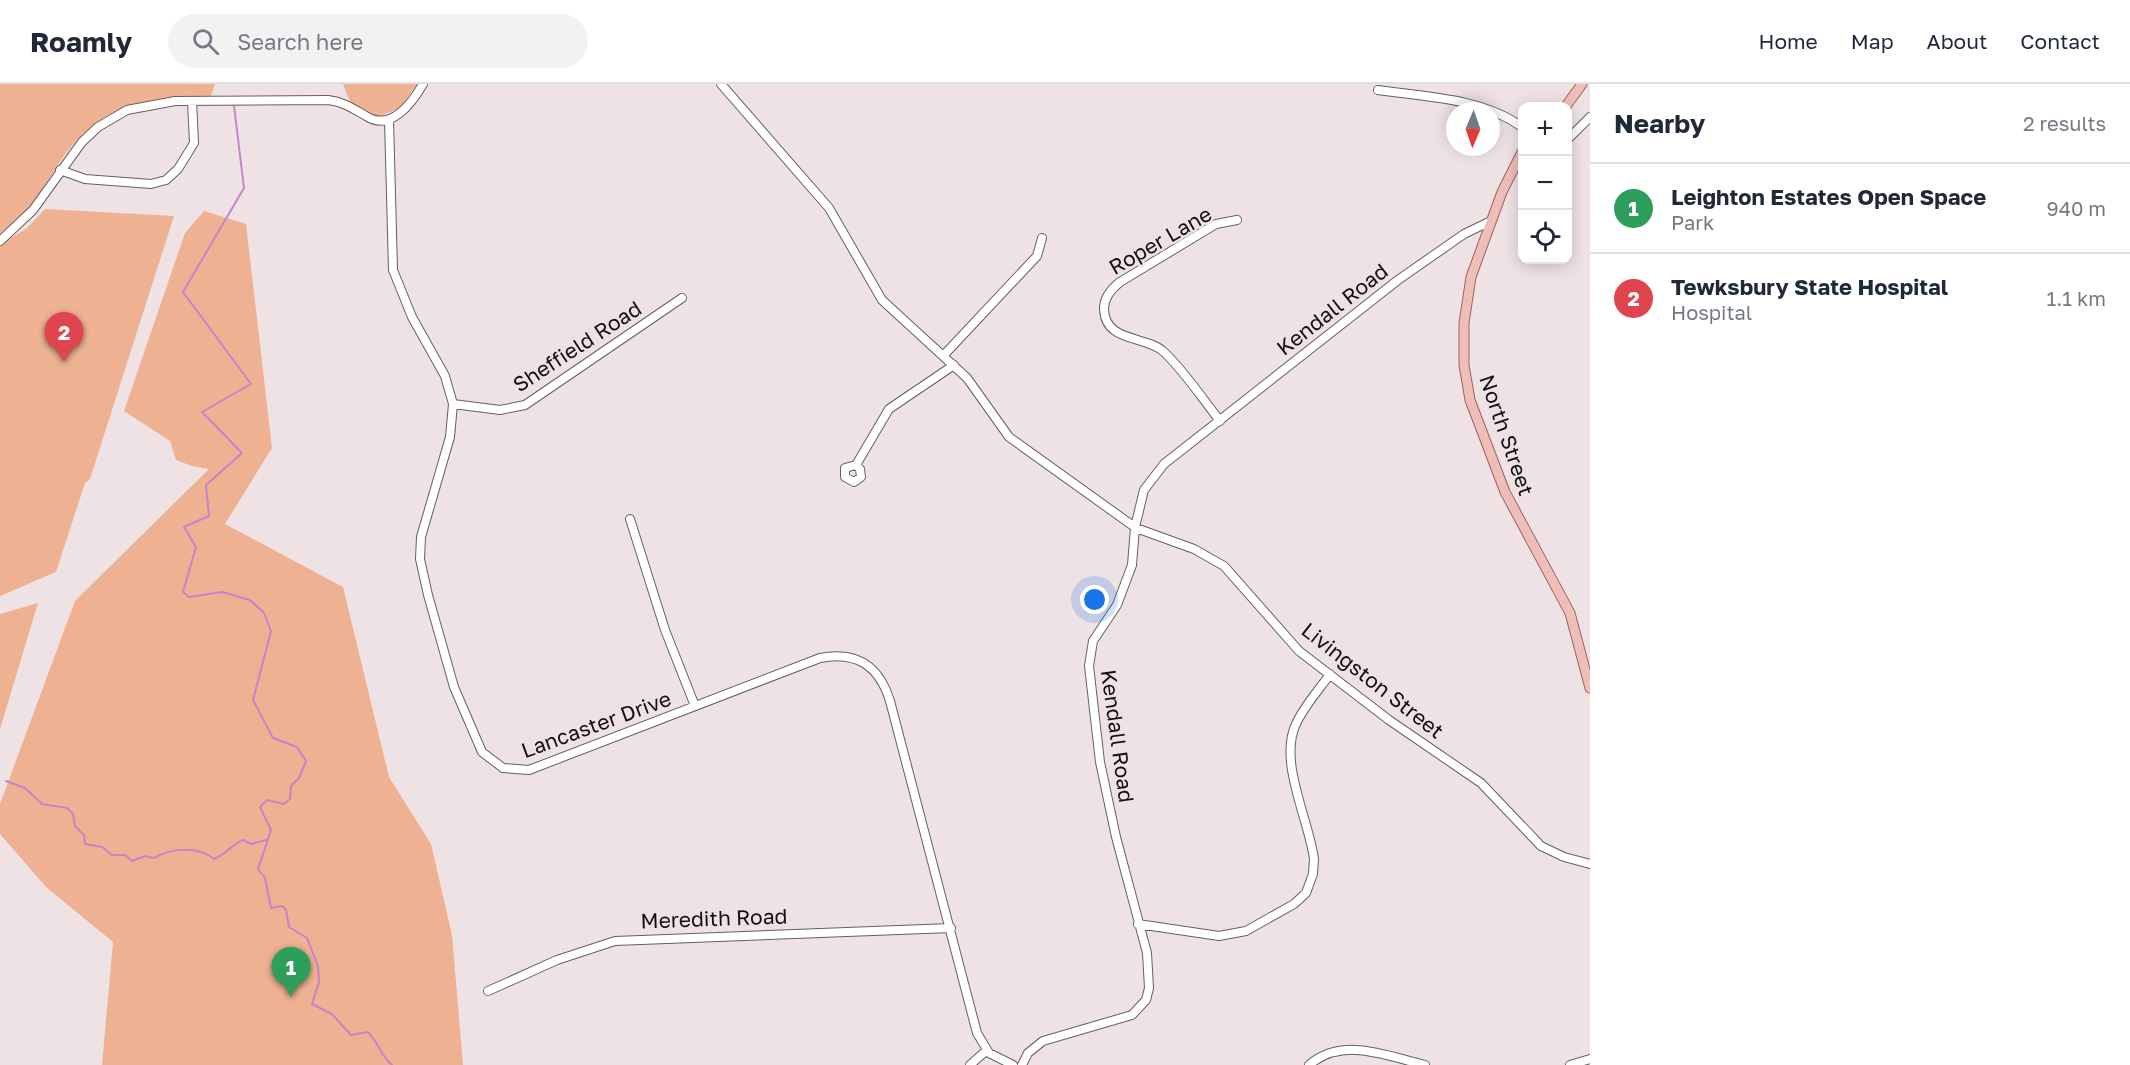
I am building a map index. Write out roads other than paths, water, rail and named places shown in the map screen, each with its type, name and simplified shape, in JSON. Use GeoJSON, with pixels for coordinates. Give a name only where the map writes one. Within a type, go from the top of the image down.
{"type":"FeatureCollection","features":[{"type":"Feature","properties":{"kind":"main road"},"geometry":{"type":"LineString","coordinates":[[1569,102],[1582,84]]}},
{"type":"Feature","properties":{"kind":"main road","name":"North Street"},"geometry":{"type":"LineString","coordinates":[[1520,156],[1512,169],[1491,222],[1466,299],[1463,345],[1470,400],[1510,501],[1570,613],[1588,666],[1590,688]]}},
{"type":"Feature","properties":{"kind":"street"},"geometry":{"type":"LineString","coordinates":[[0,241],[33,210],[82,142],[113,117],[138,106],[192,101],[328,100],[344,103],[374,120],[389,120],[394,119],[406,107],[423,84]]}},
{"type":"Feature","properties":{"kind":"street","name":"Livingston Street"},"geometry":{"type":"LineString","coordinates":[[722,84],[829,208],[882,300],[967,378],[1015,443],[1135,527],[1194,549],[1224,566],[1299,651],[1389,720],[1481,783],[1541,846],[1564,857],[1590,864]]}},
{"type":"Feature","properties":{"kind":"street"},"geometry":{"type":"LineString","coordinates":[[1378,90],[1480,106],[1500,112],[1518,124]]}},
{"type":"Feature","properties":{"kind":"street"},"geometry":{"type":"LineString","coordinates":[[60,170],[85,179],[151,184],[166,180],[178,169],[192,147],[195,135],[192,101]]}},
{"type":"Feature","properties":{"kind":"street"},"geometry":{"type":"LineString","coordinates":[[1572,136],[1590,117]]}},
{"type":"Feature","properties":{"kind":"street","name":"Lancaster Drive"},"geometry":{"type":"LineString","coordinates":[[389,120],[393,270],[412,317],[445,376],[453,404],[450,437],[421,537],[420,559],[443,655],[482,752],[503,768],[529,770],[820,658],[853,657],[873,670],[886,689],[977,1033],[987,1050]]}},
{"type":"Feature","properties":{"kind":"street","name":"Roper Lane"},"geometry":{"type":"LineString","coordinates":[[1220,421],[1160,348],[1145,341],[1120,335],[1111,328],[1104,306],[1111,290],[1120,282],[1216,224],[1237,220]]}},
{"type":"Feature","properties":{"kind":"street","name":"Kendall Road"},"geometry":{"type":"LineString","coordinates":[[1022,1065],[1028,1053],[1043,1041],[1119,1021],[1140,1010],[1148,994],[1150,972],[1102,771],[1089,666],[1093,641],[1117,605],[1132,565],[1135,527],[1144,489],[1153,476],[1220,421],[1427,258],[1464,234],[1491,222]]}},
{"type":"Feature","properties":{"kind":"street"},"geometry":{"type":"LineString","coordinates":[[943,356],[1037,256],[1041,238]]}},
{"type":"Feature","properties":{"kind":"street","name":"Sheffield Road"},"geometry":{"type":"LineString","coordinates":[[453,404],[489,410],[525,405],[682,298]]}},
{"type":"Feature","properties":{"kind":"street"},"geometry":{"type":"LineString","coordinates":[[856,465],[889,409],[954,365]]}},
{"type":"Feature","properties":{"kind":"street"},"geometry":{"type":"LineString","coordinates":[[630,519],[665,630],[695,706]]}},
{"type":"Feature","properties":{"kind":"street"},"geometry":{"type":"LineString","coordinates":[[1138,924],[1204,935],[1232,935],[1271,919],[1306,893],[1313,874],[1314,859],[1292,767],[1292,738],[1296,724],[1330,674]]}},
{"type":"Feature","properties":{"kind":"street","name":"Meredith Road"},"geometry":{"type":"LineString","coordinates":[[488,992],[557,960],[615,941],[951,928]]}},
{"type":"Feature","properties":{"kind":"street"},"geometry":{"type":"LineString","coordinates":[[1309,1065],[1339,1050],[1350,1049],[1383,1054],[1425,1065]]}},
{"type":"Feature","properties":{"kind":"street"},"geometry":{"type":"LineString","coordinates":[[970,1065],[987,1050],[1013,1065]]}},
{"type":"Feature","properties":{"kind":"street"},"geometry":{"type":"LineString","coordinates":[[1570,1065],[1590,1059]]}},
{"type":"Feature","properties":{"kind":"waterway"},"geometry":{"type":"LineString","coordinates":[[234,106],[244,188],[183,292],[251,384],[202,412],[242,453],[206,485],[209,516],[184,527],[196,547],[183,592],[189,597],[222,592],[250,600],[264,613],[271,631],[253,700],[273,738],[297,747],[306,761],[299,778],[291,786],[290,799],[284,804],[267,800],[260,807],[271,830],[258,869],[265,878],[271,908],[282,906],[286,910],[289,927],[307,938],[318,966],[319,982],[312,1004],[332,1014],[351,1035],[368,1032],[392,1065]]}},
{"type":"Feature","properties":{"kind":"waterway"},"geometry":{"type":"LineString","coordinates":[[6,781],[25,788],[42,804],[67,808],[73,814],[75,826],[84,835],[85,844],[102,847],[112,855],[125,855],[132,861],[145,856],[154,858],[176,850],[192,850],[214,859],[243,840],[251,844],[266,840]]}},
{"type":"Feature","properties":{"kind":"place","name":"Tewksbury State Hospital"},"geometry":{"type":"Point","coordinates":[64,362]}},
{"type":"Feature","properties":{"kind":"place","name":"Leighton Estates Open Space"},"geometry":{"type":"Point","coordinates":[291,997]}}]}
